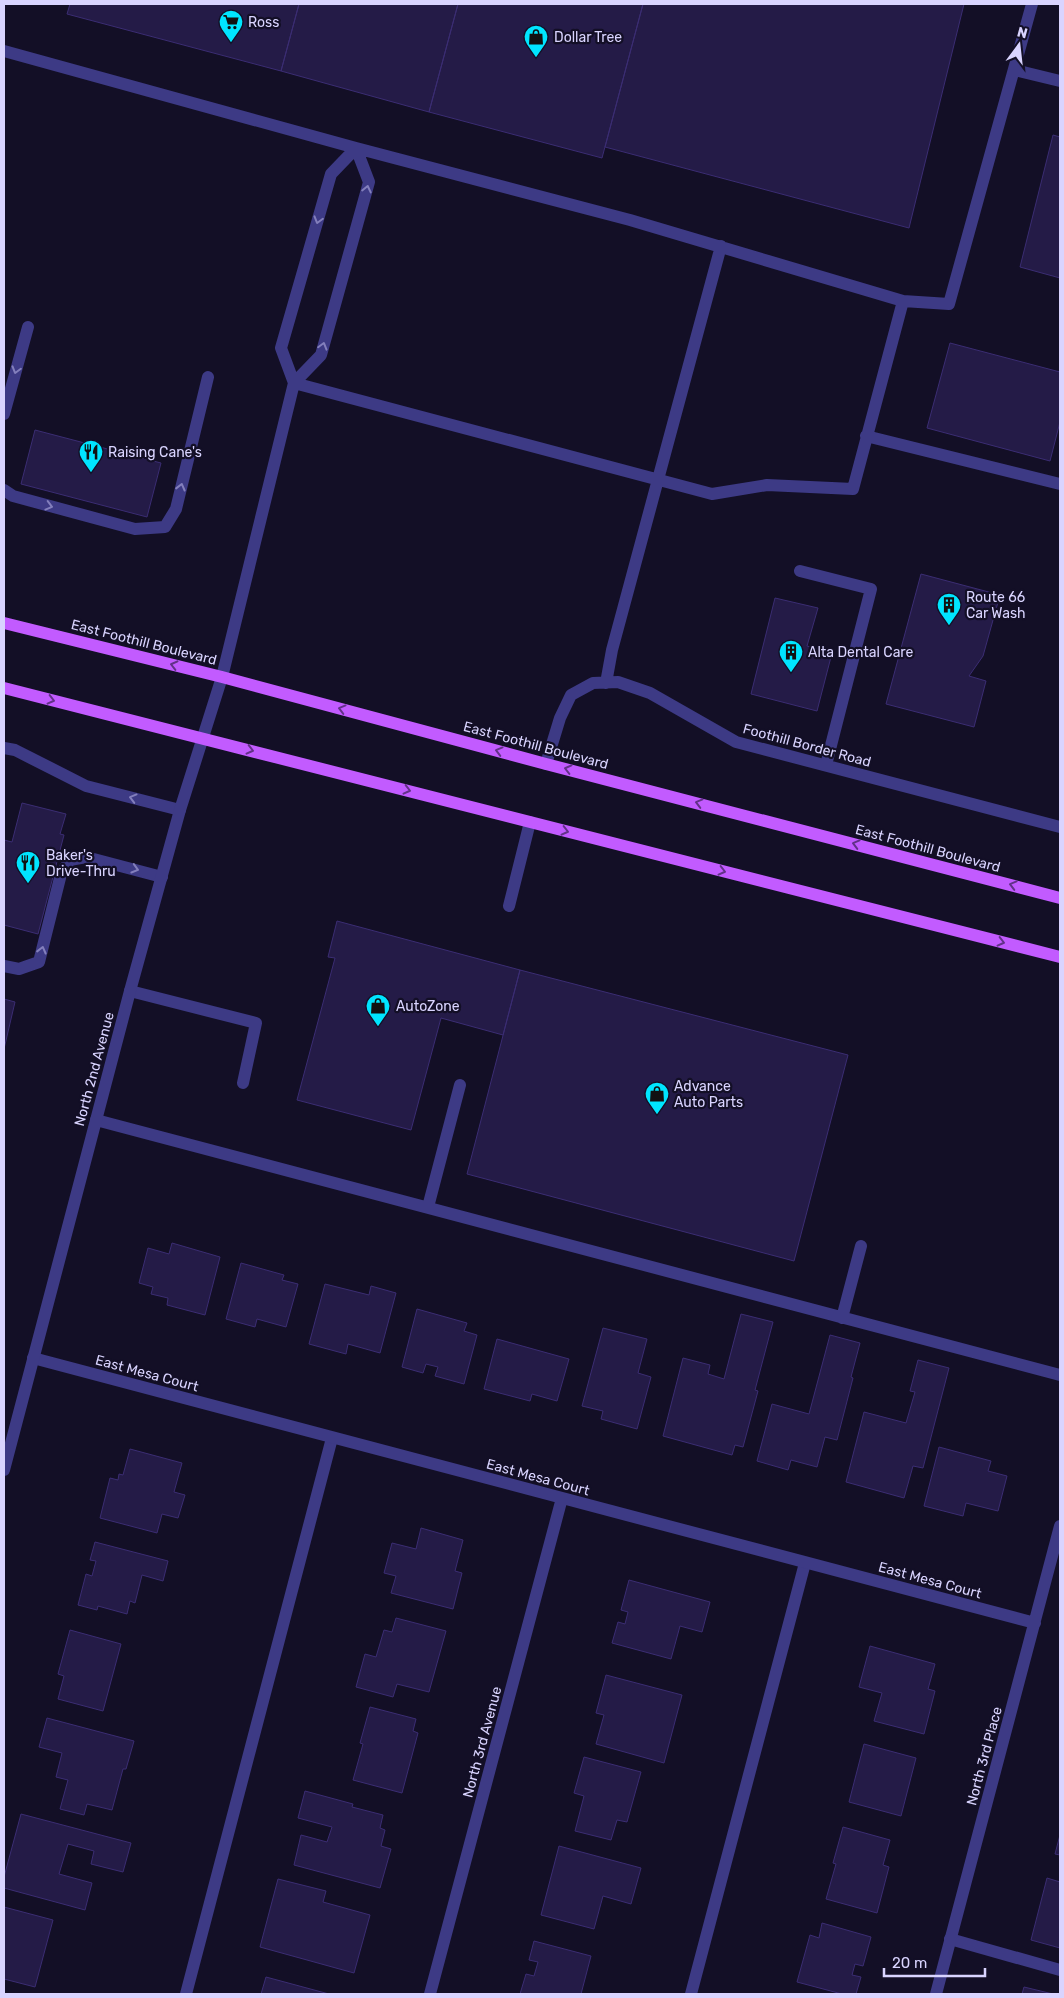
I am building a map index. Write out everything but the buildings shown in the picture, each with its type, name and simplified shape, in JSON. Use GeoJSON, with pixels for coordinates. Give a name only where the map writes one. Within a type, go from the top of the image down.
{"type":"FeatureCollection","features":[{"type":"Feature","properties":{"kind":"main road","name":"East Foothill Boulevard"},"geometry":{"type":"LineString","coordinates":[[4,623],[222,677],[546,764],[1060,898]]}},
{"type":"Feature","properties":{"kind":"main road"},"geometry":{"type":"LineString","coordinates":[[4,688],[1060,957]]}},
{"type":"Feature","properties":{"kind":"street"},"geometry":{"type":"LineString","coordinates":[[4,51],[356,148],[630,220],[903,301],[949,304],[1032,4]]}},
{"type":"Feature","properties":{"kind":"street"},"geometry":{"type":"LineString","coordinates":[[1015,70],[1060,81]]}},
{"type":"Feature","properties":{"kind":"street"},"geometry":{"type":"LineString","coordinates":[[294,383],[282,348],[331,174],[356,148]]}},
{"type":"Feature","properties":{"kind":"street"},"geometry":{"type":"LineString","coordinates":[[294,383],[321,355],[369,182],[356,148]]}},
{"type":"Feature","properties":{"kind":"street"},"geometry":{"type":"LineString","coordinates":[[606,683],[612,650],[720,246]]}},
{"type":"Feature","properties":{"kind":"street"},"geometry":{"type":"LineString","coordinates":[[294,383],[712,494],[767,485],[853,489],[903,301]]}},
{"type":"Feature","properties":{"kind":"street"},"geometry":{"type":"LineString","coordinates":[[4,414],[28,327]]}},
{"type":"Feature","properties":{"kind":"street"},"geometry":{"type":"LineString","coordinates":[[4,490],[13,496],[135,529],[165,527],[176,509],[208,377]]}},
{"type":"Feature","properties":{"kind":"street","name":"North 2nd Avenue"},"geometry":{"type":"LineString","coordinates":[[4,1470],[130,991],[180,810],[222,677],[294,383]]}},
{"type":"Feature","properties":{"kind":"street"},"geometry":{"type":"LineString","coordinates":[[866,436],[1060,484]]}},
{"type":"Feature","properties":{"kind":"street"},"geometry":{"type":"LineString","coordinates":[[800,571],[871,589],[826,766]]}},
{"type":"Feature","properties":{"kind":"street","name":"Foothill Border Road"},"geometry":{"type":"LineString","coordinates":[[546,764],[560,718],[571,695],[593,683],[618,682],[650,693],[736,742],[1060,827]]}},
{"type":"Feature","properties":{"kind":"street"},"geometry":{"type":"LineString","coordinates":[[4,748],[14,750],[86,786],[180,810]]}},
{"type":"Feature","properties":{"kind":"street"},"geometry":{"type":"LineString","coordinates":[[509,906],[530,822]]}},
{"type":"Feature","properties":{"kind":"street"},"geometry":{"type":"LineString","coordinates":[[4,966],[19,969],[39,962],[61,874],[70,860],[86,856],[162,877]]}},
{"type":"Feature","properties":{"kind":"street"},"geometry":{"type":"LineString","coordinates":[[130,991],[256,1023],[243,1083]]}},
{"type":"Feature","properties":{"kind":"street"},"geometry":{"type":"LineString","coordinates":[[428,1207],[460,1085]]}},
{"type":"Feature","properties":{"kind":"street"},"geometry":{"type":"LineString","coordinates":[[96,1120],[1060,1376]]}},
{"type":"Feature","properties":{"kind":"street"},"geometry":{"type":"LineString","coordinates":[[842,1318],[861,1246]]}},
{"type":"Feature","properties":{"kind":"street","name":"East Mesa Court"},"geometry":{"type":"LineString","coordinates":[[33,1358],[1035,1623]]}},
{"type":"Feature","properties":{"kind":"street"},"geometry":{"type":"LineString","coordinates":[[186,1994],[332,1438]]}},
{"type":"Feature","properties":{"kind":"street","name":"North 3rd Avenue"},"geometry":{"type":"LineString","coordinates":[[430,1994],[562,1498]]}},
{"type":"Feature","properties":{"kind":"street","name":"North 3rd Place"},"geometry":{"type":"LineString","coordinates":[[936,1994],[1060,1526]]}},
{"type":"Feature","properties":{"kind":"street"},"geometry":{"type":"LineString","coordinates":[[691,1994],[805,1563]]}},
{"type":"Feature","properties":{"kind":"street"},"geometry":{"type":"LineString","coordinates":[[950,1939],[1060,1970]]}},
{"type":"Feature","properties":{"kind":"place","name":"Ross"},"geometry":{"type":"Point","coordinates":[231,43]}},
{"type":"Feature","properties":{"kind":"place","name":"Dollar Tree"},"geometry":{"type":"Point","coordinates":[536,58]}},
{"type":"Feature","properties":{"kind":"place","name":"Raising Cane's"},"geometry":{"type":"Point","coordinates":[91,473]}},
{"type":"Feature","properties":{"kind":"place","name":"Route 66 Car Wash"},"geometry":{"type":"Point","coordinates":[949,626]}},
{"type":"Feature","properties":{"kind":"place","name":"Alta Dental Care"},"geometry":{"type":"Point","coordinates":[791,673]}},
{"type":"Feature","properties":{"kind":"place","name":"Baker's Drive-Thru"},"geometry":{"type":"Point","coordinates":[28,884]}},
{"type":"Feature","properties":{"kind":"place","name":"AutoZone"},"geometry":{"type":"Point","coordinates":[378,1027]}},
{"type":"Feature","properties":{"kind":"place","name":"Advance Auto Parts"},"geometry":{"type":"Point","coordinates":[657,1115]}}]}
